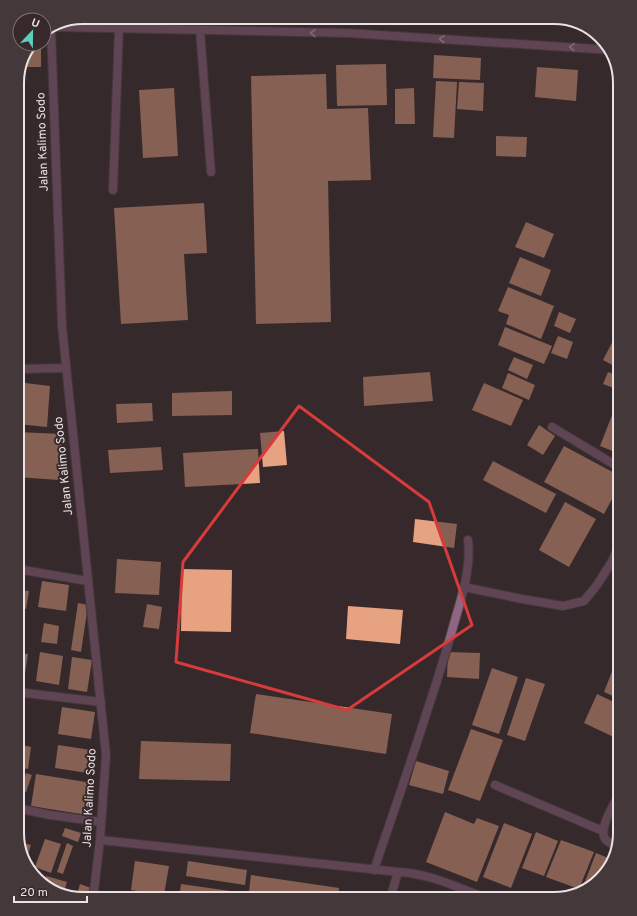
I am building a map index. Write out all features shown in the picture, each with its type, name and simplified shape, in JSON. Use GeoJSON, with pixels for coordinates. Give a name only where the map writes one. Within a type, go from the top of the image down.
{"type":"FeatureCollection","features":[{"type":"Feature","properties":{"kind":"street"},"geometry":{"type":"LineString","coordinates":[[63,27],[348,34],[602,49]]}},
{"type":"Feature","properties":{"kind":"street"},"geometry":{"type":"LineString","coordinates":[[113,190],[119,28]]}},
{"type":"Feature","properties":{"kind":"street"},"geometry":{"type":"LineString","coordinates":[[200,30],[211,172]]}},
{"type":"Feature","properties":{"kind":"street","name":"Jalan Kalimo Sodo"},"geometry":{"type":"LineString","coordinates":[[52,52],[62,326],[106,755],[100,840],[94,892]]}},
{"type":"Feature","properties":{"kind":"street"},"geometry":{"type":"LineString","coordinates":[[24,368],[66,368]]}},
{"type":"Feature","properties":{"kind":"street"},"geometry":{"type":"LineString","coordinates":[[552,427],[613,464]]}},
{"type":"Feature","properties":{"kind":"street"},"geometry":{"type":"LineString","coordinates":[[374,870],[440,670],[464,587],[470,551],[468,540]]}},
{"type":"Feature","properties":{"kind":"street"},"geometry":{"type":"LineString","coordinates":[[464,587],[563,606],[584,601],[604,574],[613,557]]}},
{"type":"Feature","properties":{"kind":"street"},"geometry":{"type":"LineString","coordinates":[[24,570],[88,581]]}},
{"type":"Feature","properties":{"kind":"street"},"geometry":{"type":"LineString","coordinates":[[24,693],[101,702]]}},
{"type":"Feature","properties":{"kind":"street"},"geometry":{"type":"LineString","coordinates":[[495,785],[603,831]]}},
{"type":"Feature","properties":{"kind":"street"},"geometry":{"type":"LineString","coordinates":[[612,844],[604,838],[603,831],[613,806]]}},
{"type":"Feature","properties":{"kind":"street"},"geometry":{"type":"LineString","coordinates":[[24,809],[101,822]]}},
{"type":"Feature","properties":{"kind":"street"},"geometry":{"type":"LineString","coordinates":[[100,840],[374,870],[410,872],[433,878],[470,892]]}},
{"type":"Feature","properties":{"kind":"street"},"geometry":{"type":"LineString","coordinates":[[392,892],[398,872]]}},
{"type":"Feature","properties":{"kind":"highlighted area"},"geometry":{"type":"Polygon","coordinates":[[[299,406],[429,502],[472,625],[347,710],[176,662],[183,562],[299,406]]]}},
{"type":"Feature","properties":{"kind":"building"},"geometry":{"type":"Polygon","coordinates":[[[33,52],[41,52],[41,67],[26,67],[33,52]]]}},
{"type":"Feature","properties":{"kind":"building"},"geometry":{"type":"Polygon","coordinates":[[[434,55],[481,58],[480,80],[433,78],[434,55]]]}},
{"type":"Feature","properties":{"kind":"building"},"geometry":{"type":"Polygon","coordinates":[[[386,64],[387,105],[337,106],[336,65],[386,64]]]}},
{"type":"Feature","properties":{"kind":"building"},"geometry":{"type":"Polygon","coordinates":[[[537,67],[578,70],[576,101],[535,97],[537,67]]]}},
{"type":"Feature","properties":{"kind":"building"},"geometry":{"type":"Polygon","coordinates":[[[326,74],[327,109],[368,108],[371,180],[328,181],[331,322],[256,324],[251,76],[326,74]]]}},
{"type":"Feature","properties":{"kind":"building"},"geometry":{"type":"Polygon","coordinates":[[[436,81],[457,82],[454,138],[433,137],[436,81]]]}},
{"type":"Feature","properties":{"kind":"building"},"geometry":{"type":"Polygon","coordinates":[[[459,82],[484,83],[483,111],[457,109],[459,82]]]}},
{"type":"Feature","properties":{"kind":"building"},"geometry":{"type":"Polygon","coordinates":[[[174,88],[178,156],[143,158],[139,90],[174,88]]]}},
{"type":"Feature","properties":{"kind":"building"},"geometry":{"type":"Polygon","coordinates":[[[414,88],[415,124],[395,124],[395,89],[414,88]]]}},
{"type":"Feature","properties":{"kind":"building"},"geometry":{"type":"Polygon","coordinates":[[[496,136],[527,137],[526,157],[496,156],[496,136]]]}},
{"type":"Feature","properties":{"kind":"building"},"geometry":{"type":"Polygon","coordinates":[[[204,203],[207,253],[184,254],[188,320],[121,324],[114,208],[204,203]]]}},
{"type":"Feature","properties":{"kind":"building"},"geometry":{"type":"Polygon","coordinates":[[[526,222],[554,234],[544,258],[515,247],[526,222]]]}},
{"type":"Feature","properties":{"kind":"building"},"geometry":{"type":"Polygon","coordinates":[[[520,257],[551,270],[541,296],[509,283],[520,257]]]}},
{"type":"Feature","properties":{"kind":"building"},"geometry":{"type":"Polygon","coordinates":[[[508,287],[554,306],[541,339],[506,324],[509,315],[498,311],[508,287]]]}},
{"type":"Feature","properties":{"kind":"building"},"geometry":{"type":"Polygon","coordinates":[[[559,312],[576,319],[570,333],[554,326],[559,312]]]}},
{"type":"Feature","properties":{"kind":"building"},"geometry":{"type":"Polygon","coordinates":[[[505,327],[552,346],[544,364],[498,345],[505,327]]]}},
{"type":"Feature","properties":{"kind":"building"},"geometry":{"type":"Polygon","coordinates":[[[558,336],[573,342],[567,359],[551,353],[558,336]]]}},
{"type":"Feature","properties":{"kind":"building"},"geometry":{"type":"Polygon","coordinates":[[[613,341],[613,365],[603,360],[613,341]]]}},
{"type":"Feature","properties":{"kind":"building"},"geometry":{"type":"Polygon","coordinates":[[[514,357],[533,365],[527,379],[508,370],[514,357]]]}},
{"type":"Feature","properties":{"kind":"building"},"geometry":{"type":"Polygon","coordinates":[[[430,372],[433,401],[364,406],[363,377],[430,372]]]}},
{"type":"Feature","properties":{"kind":"building"},"geometry":{"type":"Polygon","coordinates":[[[608,372],[613,374],[613,388],[603,384],[608,372]]]}},
{"type":"Feature","properties":{"kind":"building"},"geometry":{"type":"Polygon","coordinates":[[[508,373],[535,385],[529,400],[502,388],[508,373]]]}},
{"type":"Feature","properties":{"kind":"building"},"geometry":{"type":"Polygon","coordinates":[[[24,383],[50,386],[47,427],[24,425],[24,383]]]}},
{"type":"Feature","properties":{"kind":"building"},"geometry":{"type":"Polygon","coordinates":[[[484,383],[523,400],[511,426],[472,410],[484,383]]]}},
{"type":"Feature","properties":{"kind":"building"},"geometry":{"type":"Polygon","coordinates":[[[232,391],[232,415],[172,416],[172,393],[232,391]]]}},
{"type":"Feature","properties":{"kind":"building"},"geometry":{"type":"Polygon","coordinates":[[[152,403],[153,421],[117,423],[116,404],[152,403]]]}},
{"type":"Feature","properties":{"kind":"building"},"geometry":{"type":"Polygon","coordinates":[[[613,413],[613,451],[600,446],[613,413]]]}},
{"type":"Feature","properties":{"kind":"building"},"geometry":{"type":"Polygon","coordinates":[[[539,425],[555,436],[543,455],[527,445],[539,425]]]}},
{"type":"Feature","properties":{"kind":"building"},"geometry":{"type":"Polygon","coordinates":[[[284,431],[287,465],[263,467],[260,433],[284,431]]]}},
{"type":"Feature","properties":{"kind":"building"},"geometry":{"type":"Polygon","coordinates":[[[24,432],[62,434],[59,480],[24,478],[24,432]]]}},
{"type":"Feature","properties":{"kind":"building"},"geometry":{"type":"Polygon","coordinates":[[[564,446],[613,472],[613,497],[604,514],[544,482],[564,446]]]}},
{"type":"Feature","properties":{"kind":"building"},"geometry":{"type":"Polygon","coordinates":[[[161,447],[163,470],[110,473],[108,450],[161,447]]]}},
{"type":"Feature","properties":{"kind":"building"},"geometry":{"type":"Polygon","coordinates":[[[258,449],[260,483],[185,487],[183,453],[258,449]]]}},
{"type":"Feature","properties":{"kind":"building"},"geometry":{"type":"Polygon","coordinates":[[[493,461],[556,494],[546,513],[483,480],[493,461]]]}},
{"type":"Feature","properties":{"kind":"building"},"geometry":{"type":"Polygon","coordinates":[[[565,502],[596,519],[569,567],[539,550],[565,502]]]}},
{"type":"Feature","properties":{"kind":"building"},"geometry":{"type":"Polygon","coordinates":[[[415,519],[457,524],[454,548],[413,542],[415,519]]]}},
{"type":"Feature","properties":{"kind":"building"},"geometry":{"type":"Polygon","coordinates":[[[117,559],[161,562],[159,595],[115,593],[117,559]]]}},
{"type":"Feature","properties":{"kind":"building"},"geometry":{"type":"Polygon","coordinates":[[[182,569],[232,570],[231,632],[181,631],[182,569]]]}},
{"type":"Feature","properties":{"kind":"building"},"geometry":{"type":"Polygon","coordinates":[[[42,581],[69,585],[66,611],[38,607],[42,581]]]}},
{"type":"Feature","properties":{"kind":"building"},"geometry":{"type":"Polygon","coordinates":[[[24,591],[29,591],[26,609],[24,609],[24,591]]]}},
{"type":"Feature","properties":{"kind":"building"},"geometry":{"type":"Polygon","coordinates":[[[78,603],[88,605],[81,652],[71,650],[78,603]]]}},
{"type":"Feature","properties":{"kind":"building"},"geometry":{"type":"Polygon","coordinates":[[[147,604],[162,607],[159,629],[143,627],[147,604]]]}},
{"type":"Feature","properties":{"kind":"building"},"geometry":{"type":"Polygon","coordinates":[[[348,606],[403,610],[400,644],[346,639],[348,606]]]}},
{"type":"Feature","properties":{"kind":"building"},"geometry":{"type":"Polygon","coordinates":[[[44,623],[59,626],[57,644],[41,642],[44,623]]]}},
{"type":"Feature","properties":{"kind":"building"},"geometry":{"type":"Polygon","coordinates":[[[40,652],[63,656],[59,685],[36,681],[40,652]]]}},
{"type":"Feature","properties":{"kind":"building"},"geometry":{"type":"Polygon","coordinates":[[[448,652],[480,653],[479,679],[447,677],[448,652]]]}},
{"type":"Feature","properties":{"kind":"building"},"geometry":{"type":"Polygon","coordinates":[[[24,654],[28,654],[24,680],[24,654]]]}},
{"type":"Feature","properties":{"kind":"building"},"geometry":{"type":"Polygon","coordinates":[[[72,657],[92,660],[87,692],[68,689],[72,657]]]}},
{"type":"Feature","properties":{"kind":"building"},"geometry":{"type":"Polygon","coordinates":[[[492,668],[518,677],[499,734],[472,725],[492,668]]]}},
{"type":"Feature","properties":{"kind":"building"},"geometry":{"type":"Polygon","coordinates":[[[613,669],[613,696],[604,692],[613,669]]]}},
{"type":"Feature","properties":{"kind":"building"},"geometry":{"type":"Polygon","coordinates":[[[526,678],[545,684],[525,741],[507,735],[526,678]]]}},
{"type":"Feature","properties":{"kind":"building"},"geometry":{"type":"Polygon","coordinates":[[[256,694],[392,714],[386,754],[250,733],[256,694]]]}},
{"type":"Feature","properties":{"kind":"building"},"geometry":{"type":"Polygon","coordinates":[[[597,694],[613,702],[613,737],[584,723],[597,694]]]}},
{"type":"Feature","properties":{"kind":"building"},"geometry":{"type":"Polygon","coordinates":[[[62,707],[95,712],[91,739],[58,734],[62,707]]]}},
{"type":"Feature","properties":{"kind":"building"},"geometry":{"type":"Polygon","coordinates":[[[471,729],[503,740],[480,801],[448,790],[471,729]]]}},
{"type":"Feature","properties":{"kind":"building"},"geometry":{"type":"Polygon","coordinates":[[[141,741],[231,744],[230,781],[139,779],[141,741]]]}},
{"type":"Feature","properties":{"kind":"building"},"geometry":{"type":"Polygon","coordinates":[[[58,745],[91,750],[88,773],[55,768],[58,745]]]}},
{"type":"Feature","properties":{"kind":"building"},"geometry":{"type":"Polygon","coordinates":[[[24,746],[31,747],[28,769],[24,768],[24,746]]]}},
{"type":"Feature","properties":{"kind":"building"},"geometry":{"type":"Polygon","coordinates":[[[416,761],[449,771],[443,794],[409,785],[416,761]]]}},
{"type":"Feature","properties":{"kind":"building"},"geometry":{"type":"Polygon","coordinates":[[[26,773],[32,775],[26,792],[24,791],[24,780],[26,773]]]}},
{"type":"Feature","properties":{"kind":"building"},"geometry":{"type":"Polygon","coordinates":[[[36,774],[92,783],[87,815],[31,806],[36,774]]]}},
{"type":"Feature","properties":{"kind":"building"},"geometry":{"type":"Polygon","coordinates":[[[445,812],[474,824],[477,818],[499,826],[477,882],[426,862],[445,812]]]}},
{"type":"Feature","properties":{"kind":"building"},"geometry":{"type":"Polygon","coordinates":[[[504,823],[532,834],[511,888],[483,877],[504,823]]]}},
{"type":"Feature","properties":{"kind":"building"},"geometry":{"type":"Polygon","coordinates":[[[65,828],[81,833],[78,842],[62,836],[65,828]]]}},
{"type":"Feature","properties":{"kind":"building"},"geometry":{"type":"Polygon","coordinates":[[[536,832],[558,841],[544,876],[522,868],[536,832]]]}},
{"type":"Feature","properties":{"kind":"building"},"geometry":{"type":"Polygon","coordinates":[[[45,839],[61,844],[51,873],[35,867],[45,839]]]}},
{"type":"Feature","properties":{"kind":"building"},"geometry":{"type":"Polygon","coordinates":[[[561,840],[594,852],[580,886],[577,888],[546,877],[561,840]]]}},
{"type":"Feature","properties":{"kind":"building"},"geometry":{"type":"Polygon","coordinates":[[[67,843],[73,846],[63,874],[57,872],[67,843]]]}},
{"type":"Feature","properties":{"kind":"building"},"geometry":{"type":"Polygon","coordinates":[[[25,844],[31,845],[28,855],[25,844]]]}},
{"type":"Feature","properties":{"kind":"building"},"geometry":{"type":"Polygon","coordinates":[[[596,853],[608,858],[596,875],[584,884],[596,853]]]}},
{"type":"Feature","properties":{"kind":"building"},"geometry":{"type":"Polygon","coordinates":[[[135,861],[169,866],[165,892],[144,892],[131,890],[135,861]]]}},
{"type":"Feature","properties":{"kind":"building"},"geometry":{"type":"Polygon","coordinates":[[[188,861],[247,870],[245,885],[186,876],[188,861]]]}},
{"type":"Feature","properties":{"kind":"building"},"geometry":{"type":"Polygon","coordinates":[[[251,875],[339,888],[339,892],[249,892],[251,875]]]}},
{"type":"Feature","properties":{"kind":"building"},"geometry":{"type":"Polygon","coordinates":[[[46,876],[67,882],[65,889],[50,882],[45,878],[46,876]]]}},
{"type":"Feature","properties":{"kind":"building"},"geometry":{"type":"Polygon","coordinates":[[[80,884],[91,888],[90,892],[78,892],[80,884]]]}},
{"type":"Feature","properties":{"kind":"building"},"geometry":{"type":"Polygon","coordinates":[[[181,884],[237,892],[180,892],[181,884]]]}}]}
